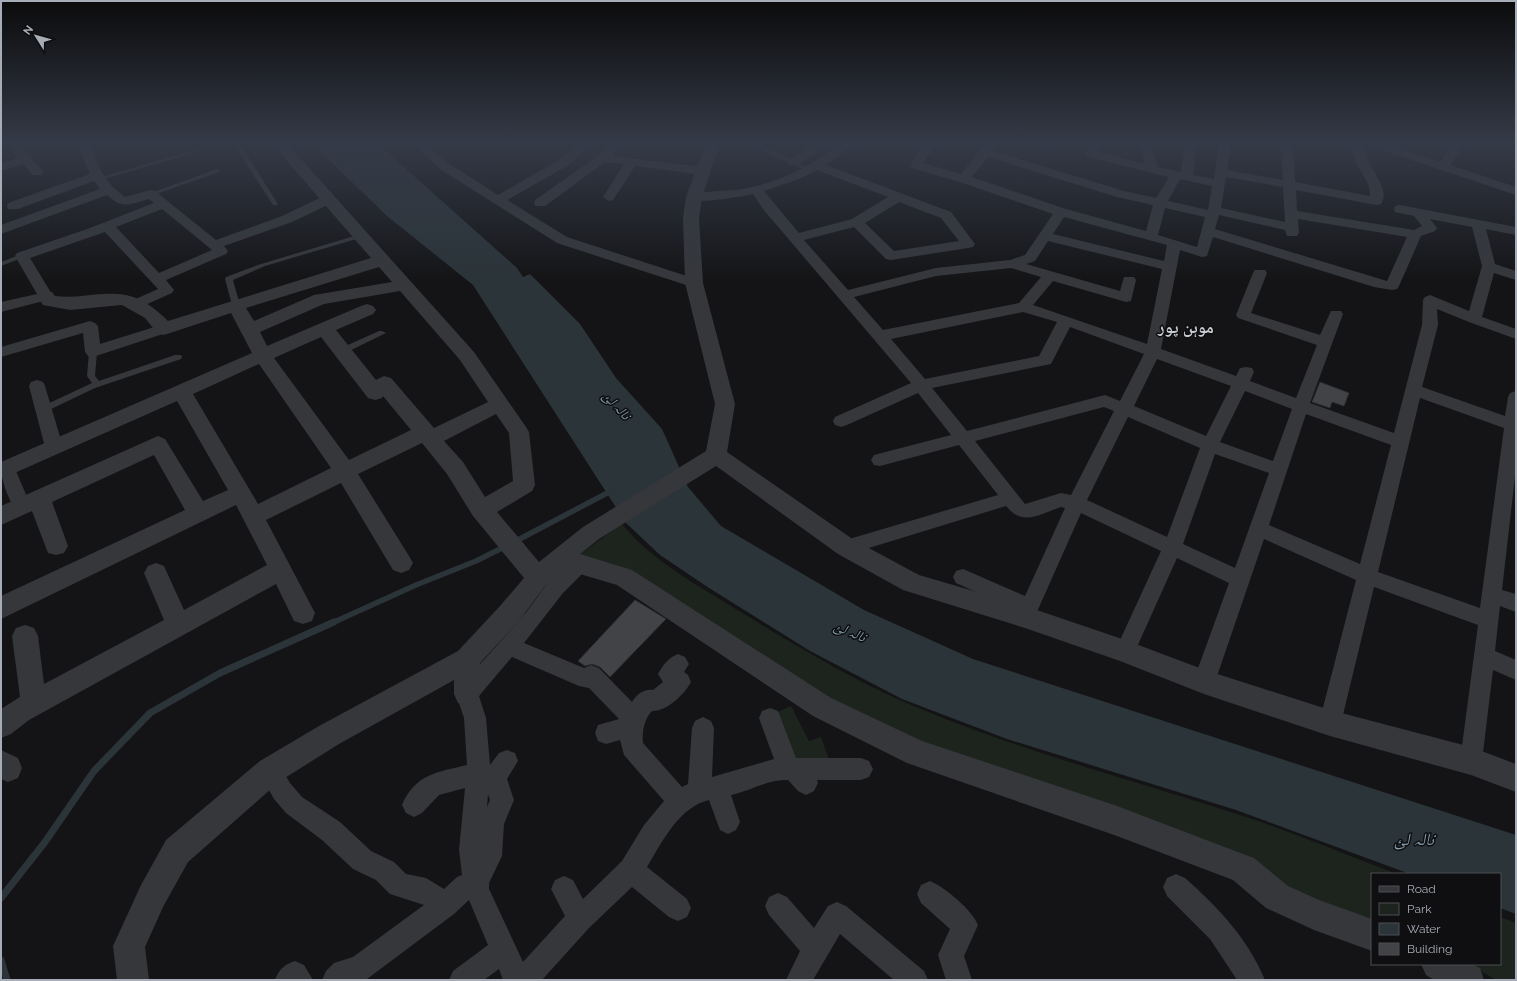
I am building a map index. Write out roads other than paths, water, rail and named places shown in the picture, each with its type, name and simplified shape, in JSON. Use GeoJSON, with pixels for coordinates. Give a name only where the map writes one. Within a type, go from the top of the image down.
{"type":"FeatureCollection","features":[{"type":"Feature","properties":{"kind":"street"},"geometry":{"type":"LineString","coordinates":[[14,206],[65,189]]}},
{"type":"Feature","properties":{"kind":"street"},"geometry":{"type":"LineString","coordinates":[[320,189],[467,356],[519,432],[524,485],[486,514]]}},
{"type":"Feature","properties":{"kind":"street"},"geometry":{"type":"LineString","coordinates":[[480,189],[562,240],[694,283]]}},
{"type":"Feature","properties":{"kind":"street"},"geometry":{"type":"LineString","coordinates":[[498,200],[518,189]]}},
{"type":"Feature","properties":{"kind":"street"},"geometry":{"type":"LineString","coordinates":[[540,203],[560,189]]}},
{"type":"Feature","properties":{"kind":"street"},"geometry":{"type":"LineString","coordinates":[[609,197],[614,189]]}},
{"type":"Feature","properties":{"kind":"street"},"geometry":{"type":"LineString","coordinates":[[467,694],[534,617],[556,587],[569,561],[591,533],[716,455],[725,404],[694,283],[691,218],[697,189]]}},
{"type":"Feature","properties":{"kind":"street"},"geometry":{"type":"LineString","coordinates":[[694,197],[722,196],[761,189]]}},
{"type":"Feature","properties":{"kind":"street"},"geometry":{"type":"LineString","coordinates":[[874,189],[946,215],[968,244],[890,256]]}},
{"type":"Feature","properties":{"kind":"street"},"geometry":{"type":"LineString","coordinates":[[993,189],[1061,212],[1174,243],[1202,253],[1218,189]]}},
{"type":"Feature","properties":{"kind":"street"},"geometry":{"type":"LineString","coordinates":[[1106,189],[1121,194],[1160,203],[1292,230],[1289,189]]}},
{"type":"Feature","properties":{"kind":"street"},"geometry":{"type":"LineString","coordinates":[[1151,237],[1160,203],[1172,189]]}},
{"type":"Feature","properties":{"kind":"street"},"geometry":{"type":"LineString","coordinates":[[1310,189],[1376,201],[1376,189]]}},
{"type":"Feature","properties":{"kind":"street"},"geometry":{"type":"LineString","coordinates":[[757,190],[921,385],[1016,507],[1025,511],[1061,500],[1076,503],[1240,580]]}},
{"type":"Feature","properties":{"kind":"street"},"geometry":{"type":"LineString","coordinates":[[1,230],[107,191],[123,202],[151,194],[221,251],[156,279]]}},
{"type":"Feature","properties":{"kind":"street"},"geometry":{"type":"LineString","coordinates":[[796,238],[857,222],[898,197]]}},
{"type":"Feature","properties":{"kind":"street"},"geometry":{"type":"LineString","coordinates":[[215,245],[287,219],[329,199]]}},
{"type":"Feature","properties":{"kind":"street"},"geometry":{"type":"LineString","coordinates":[[163,204],[107,226],[22,256],[49,301],[70,304],[117,299],[134,305],[151,314],[164,330]]}},
{"type":"Feature","properties":{"kind":"street"},"geometry":{"type":"LineString","coordinates":[[1400,209],[1516,231]]}},
{"type":"Feature","properties":{"kind":"street"},"geometry":{"type":"LineString","coordinates":[[844,295],[936,272],[1012,264],[1030,258],[1061,212]]}},
{"type":"Feature","properties":{"kind":"street"},"geometry":{"type":"LineString","coordinates":[[1291,214],[1415,234],[1430,228],[1418,212]]}},
{"type":"Feature","properties":{"kind":"street"},"geometry":{"type":"LineString","coordinates":[[857,222],[914,278]]}},
{"type":"Feature","properties":{"kind":"street"},"geometry":{"type":"LineString","coordinates":[[1474,319],[1489,266],[1478,224]]}},
{"type":"Feature","properties":{"kind":"street"},"geometry":{"type":"LineString","coordinates":[[107,226],[167,290],[134,305]]}},
{"type":"Feature","properties":{"kind":"street"},"geometry":{"type":"LineString","coordinates":[[1208,231],[1379,284],[1392,286],[1415,234]]}},
{"type":"Feature","properties":{"kind":"street"},"geometry":{"type":"LineString","coordinates":[[1045,236],[1170,268]]}},
{"type":"Feature","properties":{"kind":"street"},"geometry":{"type":"LineString","coordinates":[[1027,612],[1076,503],[1125,410],[1153,352],[1174,243]]}},
{"type":"Feature","properties":{"kind":"street"},"geometry":{"type":"LineString","coordinates":[[1,352],[90,326],[93,352],[382,260]]}},
{"type":"Feature","properties":{"kind":"street"},"geometry":{"type":"LineString","coordinates":[[1012,264],[1126,298],[1129,280]]}},
{"type":"Feature","properties":{"kind":"street"},"geometry":{"type":"LineString","coordinates":[[1489,266],[1516,276]]}},
{"type":"Feature","properties":{"kind":"street"},"geometry":{"type":"LineString","coordinates":[[1260,273],[1242,314],[1325,342]]}},
{"type":"Feature","properties":{"kind":"street"},"geometry":{"type":"LineString","coordinates":[[1024,307],[1050,275]]}},
{"type":"Feature","properties":{"kind":"street"},"geometry":{"type":"LineString","coordinates":[[249,330],[320,299],[405,285]]}},
{"type":"Feature","properties":{"kind":"street"},"geometry":{"type":"LineString","coordinates":[[1,307],[46,296]]}},
{"type":"Feature","properties":{"kind":"street"},"geometry":{"type":"LineString","coordinates":[[1330,723],[1430,325],[1430,300],[1474,319],[1516,334]]}},
{"type":"Feature","properties":{"kind":"street"},"geometry":{"type":"LineString","coordinates":[[236,306],[263,356],[344,471],[401,563]]}},
{"type":"Feature","properties":{"kind":"street"},"geometry":{"type":"LineString","coordinates":[[880,336],[1024,307],[1066,320],[1153,352],[1243,378],[1301,406],[1400,442]]}},
{"type":"Feature","properties":{"kind":"street"},"geometry":{"type":"LineString","coordinates":[[56,546],[31,502],[4,470],[367,310]]}},
{"type":"Feature","properties":{"kind":"street"},"geometry":{"type":"LineString","coordinates":[[1204,682],[1301,406],[1336,314]]}},
{"type":"Feature","properties":{"kind":"street"},"geometry":{"type":"LineString","coordinates":[[841,421],[921,385],[1045,360],[1066,320]]}},
{"type":"Feature","properties":{"kind":"street"},"geometry":{"type":"LineString","coordinates":[[326,329],[342,351],[428,436],[467,485],[514,552],[538,578]]}},
{"type":"Feature","properties":{"kind":"street"},"geometry":{"type":"LineString","coordinates":[[1125,651],[1172,548],[1210,445],[1243,378]]}},
{"type":"Feature","properties":{"kind":"street"},"geometry":{"type":"LineString","coordinates":[[37,386],[54,447]]}},
{"type":"Feature","properties":{"kind":"street"},"geometry":{"type":"LineString","coordinates":[[1414,390],[1512,425]]}},
{"type":"Feature","properties":{"kind":"street"},"geometry":{"type":"LineString","coordinates":[[181,391],[241,492],[303,613]]}},
{"type":"Feature","properties":{"kind":"street"},"geometry":{"type":"LineString","coordinates":[[1471,761],[1488,620],[1512,467],[1512,425],[1516,396]]}},
{"type":"Feature","properties":{"kind":"street"},"geometry":{"type":"LineString","coordinates":[[880,460],[1105,401],[1210,445],[1279,470]]}},
{"type":"Feature","properties":{"kind":"street"},"geometry":{"type":"LineString","coordinates":[[253,516],[344,471],[500,404]]}},
{"type":"Feature","properties":{"kind":"street"},"geometry":{"type":"LineString","coordinates":[[1,516],[158,444],[199,513]]}},
{"type":"Feature","properties":{"kind":"street"},"geometry":{"type":"LineString","coordinates":[[716,455],[846,547],[912,583],[972,602],[1027,612]]}},
{"type":"Feature","properties":{"kind":"street"},"geometry":{"type":"LineString","coordinates":[[1,608],[241,492]]}},
{"type":"Feature","properties":{"kind":"street"},"geometry":{"type":"LineString","coordinates":[[846,547],[1010,498]]}},
{"type":"Feature","properties":{"kind":"street"},"geometry":{"type":"LineString","coordinates":[[1258,528],[1367,576],[1488,620]]}},
{"type":"Feature","properties":{"kind":"street"},"geometry":{"type":"LineString","coordinates":[[133,980],[129,946],[152,896],[177,850],[270,771],[329,735],[467,659],[509,614],[538,578],[569,561],[624,576],[822,707],[917,754],[1117,821],[1243,869],[1277,896],[1314,914],[1371,935]]}},
{"type":"Feature","properties":{"kind":"street"},"geometry":{"type":"LineString","coordinates":[[1,725],[34,704],[281,569]]}},
{"type":"Feature","properties":{"kind":"street"},"geometry":{"type":"LineString","coordinates":[[156,573],[178,625]]}},
{"type":"Feature","properties":{"kind":"street"},"geometry":{"type":"LineString","coordinates":[[963,577],[1027,612],[1204,682],[1330,723],[1471,761],[1516,778]]}},
{"type":"Feature","properties":{"kind":"street"},"geometry":{"type":"LineString","coordinates":[[1492,595],[1516,602]]}},
{"type":"Feature","properties":{"kind":"street"},"geometry":{"type":"LineString","coordinates":[[25,636],[34,704]]}},
{"type":"Feature","properties":{"kind":"street"},"geometry":{"type":"LineString","coordinates":[[508,646],[587,679],[591,675],[634,723]]}},
{"type":"Feature","properties":{"kind":"street"},"geometry":{"type":"LineString","coordinates":[[1484,656],[1516,670]]}},
{"type":"Feature","properties":{"kind":"street"},"geometry":{"type":"LineString","coordinates":[[467,659],[467,694],[474,718],[479,773],[471,850],[476,885],[502,950],[517,980]]}},
{"type":"Feature","properties":{"kind":"street"},"geometry":{"type":"LineString","coordinates":[[678,664],[669,674],[680,682],[657,702],[648,700],[642,706],[634,723],[631,735],[632,747],[698,793],[728,822]]}},
{"type":"Feature","properties":{"kind":"street"},"geometry":{"type":"LineString","coordinates":[[770,718],[785,755],[795,774]]}},
{"type":"Feature","properties":{"kind":"street"},"geometry":{"type":"LineString","coordinates":[[606,733],[634,723]]}},
{"type":"Feature","properties":{"kind":"street"},"geometry":{"type":"LineString","coordinates":[[698,793],[703,728]]}},
{"type":"Feature","properties":{"kind":"street"},"geometry":{"type":"LineString","coordinates":[[476,885],[490,856],[492,824],[502,800],[495,777],[507,761]]}},
{"type":"Feature","properties":{"kind":"street"},"geometry":{"type":"LineString","coordinates":[[524,980],[580,919],[631,870],[653,834],[698,793],[734,783],[762,772],[795,774],[861,769]]}},
{"type":"Feature","properties":{"kind":"street"},"geometry":{"type":"LineString","coordinates":[[270,771],[282,791],[294,805],[313,820],[331,831],[362,860],[385,872],[399,886],[426,891],[445,906]]}},
{"type":"Feature","properties":{"kind":"street"},"geometry":{"type":"LineString","coordinates":[[414,805],[432,785],[479,773]]}},
{"type":"Feature","properties":{"kind":"street"},"geometry":{"type":"LineString","coordinates":[[631,870],[678,908]]}},
{"type":"Feature","properties":{"kind":"street"},"geometry":{"type":"LineString","coordinates":[[335,980],[343,972],[358,970],[445,906],[466,886],[476,885]]}},
{"type":"Feature","properties":{"kind":"street"},"geometry":{"type":"LineString","coordinates":[[1176,887],[1220,928],[1240,956],[1252,980]]}},
{"type":"Feature","properties":{"kind":"street"},"geometry":{"type":"LineString","coordinates":[[564,889],[580,919]]}},
{"type":"Feature","properties":{"kind":"street"},"geometry":{"type":"LineString","coordinates":[[930,894],[965,925],[951,955],[960,980]]}},
{"type":"Feature","properties":{"kind":"street"},"geometry":{"type":"LineString","coordinates":[[778,906],[815,949]]}},
{"type":"Feature","properties":{"kind":"street"},"geometry":{"type":"LineString","coordinates":[[799,980],[815,949],[836,915],[915,980]]}},
{"type":"Feature","properties":{"kind":"street"},"geometry":{"type":"LineString","coordinates":[[462,980],[502,950]]}},
{"type":"Feature","properties":{"kind":"street"},"geometry":{"type":"LineString","coordinates":[[1439,965],[1468,980]]}},
{"type":"Feature","properties":{"kind":"street"},"geometry":{"type":"LineString","coordinates":[[288,980],[295,974],[300,980]]}},
{"type":"Feature","properties":{"kind":"lane"},"geometry":{"type":"LineString","coordinates":[[151,194],[166,189]]}},
{"type":"Feature","properties":{"kind":"lane"},"geometry":{"type":"LineString","coordinates":[[265,189],[275,204]]}},
{"type":"Feature","properties":{"kind":"lane"},"geometry":{"type":"LineString","coordinates":[[236,306],[229,279],[263,265],[361,236]]}},
{"type":"Feature","properties":{"kind":"lane"},"geometry":{"type":"LineString","coordinates":[[1,264],[22,256]]}},
{"type":"Feature","properties":{"kind":"lane"},"geometry":{"type":"LineString","coordinates":[[342,351],[382,333]]}},
{"type":"Feature","properties":{"kind":"lane"},"geometry":{"type":"LineString","coordinates":[[93,352],[91,376],[96,384]]}},
{"type":"Feature","properties":{"kind":"lane"},"geometry":{"type":"LineString","coordinates":[[44,409],[96,384],[178,357]]}},
{"type":"Feature","properties":{"kind":"water","name":"نالہ لئ"},"geometry":{"type":"Polygon","coordinates":[[[359,189],[428,189],[517,268],[523,277],[530,274],[580,324],[616,378],[662,429],[688,487],[721,526],[864,610],[973,659],[1516,835],[1516,914],[1501,908],[1501,873],[1407,873],[1236,810],[1007,739],[902,699],[810,651],[709,588],[660,555],[626,523],[473,285],[387,216],[359,189]]]}},
{"type":"Feature","properties":{"kind":"waterway"},"geometry":{"type":"LineString","coordinates":[[514,542],[613,490]]}},
{"type":"Feature","properties":{"kind":"waterway"},"geometry":{"type":"LineString","coordinates":[[332,623],[416,585],[476,561],[506,546]]}},
{"type":"Feature","properties":{"kind":"waterway"},"geometry":{"type":"LineString","coordinates":[[1,898],[45,842],[94,771],[150,713],[220,673],[334,622]]}},
{"type":"Feature","properties":{"kind":"waterway"},"geometry":{"type":"LineString","coordinates":[[1,960],[7,980]]}},
{"type":"Feature","properties":{"kind":"district","name":"موہن پور"},"geometry":{"type":"Point","coordinates":[1186,327]}}]}
